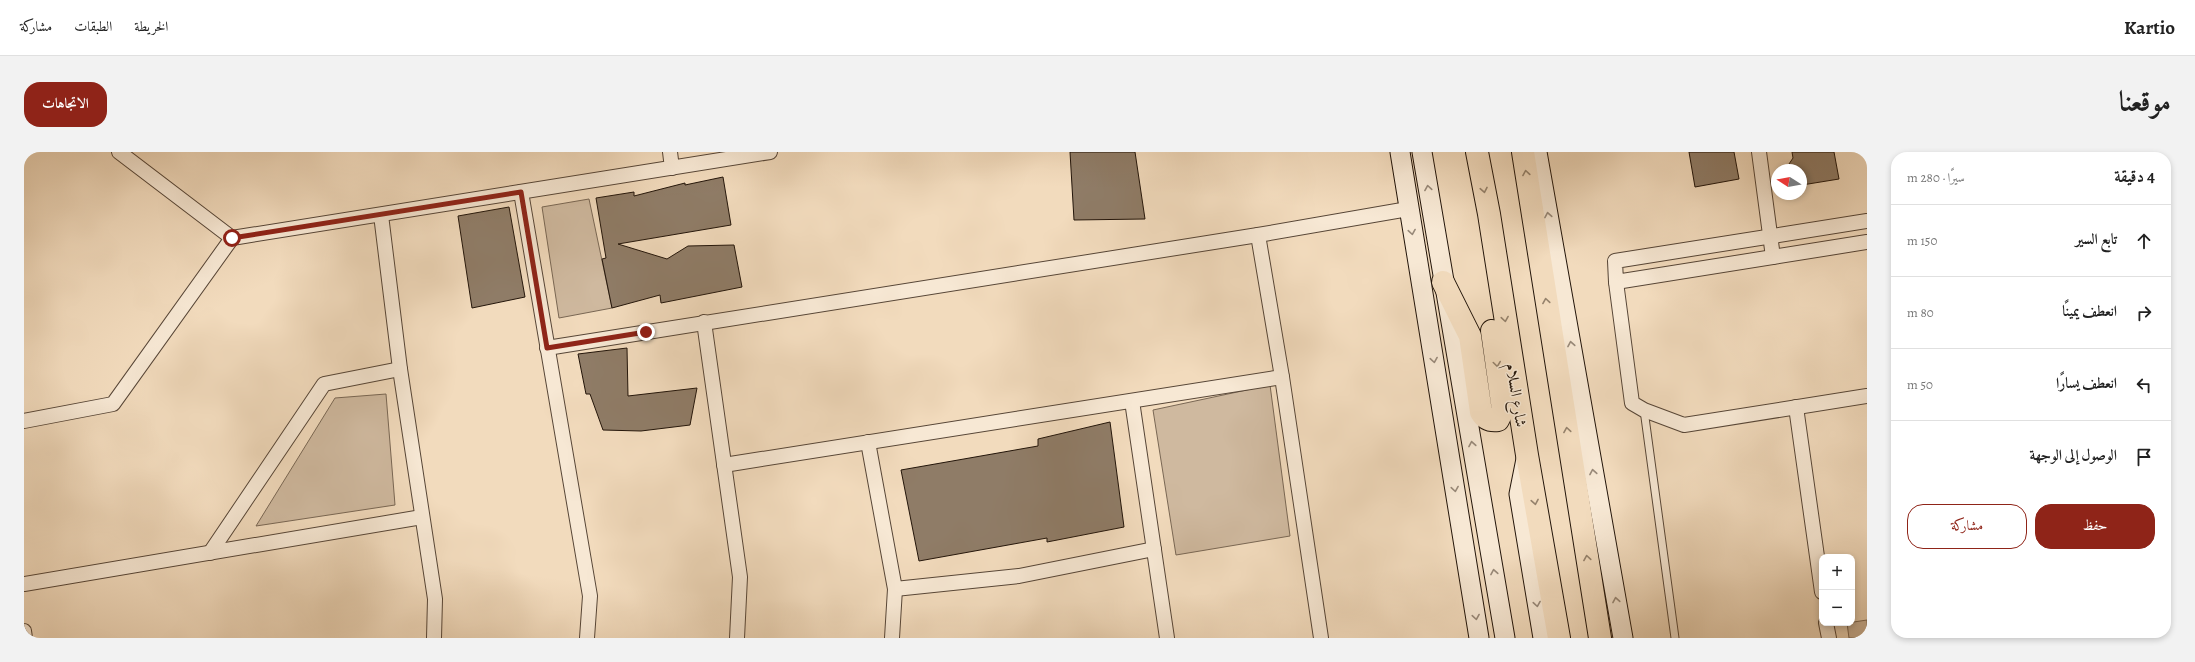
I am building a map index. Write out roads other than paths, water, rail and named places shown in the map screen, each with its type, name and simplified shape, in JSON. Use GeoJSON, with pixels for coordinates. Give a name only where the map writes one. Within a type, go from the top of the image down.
{"type":"FeatureCollection","features":[{"type":"Feature","properties":{"kind":"main road"},"geometry":{"type":"LineString","coordinates":[[1400,152],[1408,209],[1480,638]]}},
{"type":"Feature","properties":{"kind":"main road"},"geometry":{"type":"LineString","coordinates":[[1422,152],[1505,638]]}},
{"type":"Feature","properties":{"kind":"main road","name":"شارع السلام"},"geometry":{"type":"LineString","coordinates":[[1477,152],[1489,214],[1527,455],[1559,638]]}},
{"type":"Feature","properties":{"kind":"main road"},"geometry":{"type":"LineString","coordinates":[[1523,152],[1600,638]]}},
{"type":"Feature","properties":{"kind":"main road"},"geometry":{"type":"LineString","coordinates":[[1537,152],[1623,638]]}},
{"type":"Feature","properties":{"kind":"main road"},"geometry":{"type":"LineString","coordinates":[[1444,282],[1470,336],[1480,412],[1484,417],[1492,421],[1498,420],[1503,410],[1490,317],[1489,214]]}},
{"type":"Feature","properties":{"kind":"main road"},"geometry":{"type":"LineString","coordinates":[[1527,455],[1519,494],[1543,638]]}},
{"type":"Feature","properties":{"kind":"street"},"geometry":{"type":"LineString","coordinates":[[119,152],[232,238]]}},
{"type":"Feature","properties":{"kind":"street"},"geometry":{"type":"LineString","coordinates":[[670,152],[672,168]]}},
{"type":"Feature","properties":{"kind":"street"},"geometry":{"type":"LineString","coordinates":[[24,421],[113,404],[232,238],[770,152]]}},
{"type":"Feature","properties":{"kind":"street"},"geometry":{"type":"LineString","coordinates":[[1759,152],[1774,257]]}},
{"type":"Feature","properties":{"kind":"street"},"geometry":{"type":"LineString","coordinates":[[521,192],[590,596],[588,638]]}},
{"type":"Feature","properties":{"kind":"street"},"geometry":{"type":"LineString","coordinates":[[547,348],[1258,235],[1408,209]]}},
{"type":"Feature","properties":{"kind":"street"},"geometry":{"type":"LineString","coordinates":[[381,215],[400,369],[435,599],[434,638]]}},
{"type":"Feature","properties":{"kind":"street"},"geometry":{"type":"LineString","coordinates":[[1867,221],[1615,261],[1616,282],[1632,403],[1644,410],[1684,426],[1867,396]]}},
{"type":"Feature","properties":{"kind":"street"},"geometry":{"type":"LineString","coordinates":[[1258,235],[1282,377],[1322,638]]}},
{"type":"Feature","properties":{"kind":"street"},"geometry":{"type":"LineString","coordinates":[[1616,282],[1867,242]]}},
{"type":"Feature","properties":{"kind":"street"},"geometry":{"type":"LineString","coordinates":[[704,322],[740,577],[737,638]]}},
{"type":"Feature","properties":{"kind":"street"},"geometry":{"type":"LineString","coordinates":[[210,553],[324,384],[400,369]]}},
{"type":"Feature","properties":{"kind":"street"},"geometry":{"type":"LineString","coordinates":[[724,465],[1282,377]]}},
{"type":"Feature","properties":{"kind":"street"},"geometry":{"type":"LineString","coordinates":[[1132,401],[1167,638]]}},
{"type":"Feature","properties":{"kind":"street"},"geometry":{"type":"LineString","coordinates":[[1796,408],[1822,590]]}},
{"type":"Feature","properties":{"kind":"street"},"geometry":{"type":"LineString","coordinates":[[868,442],[895,589],[892,638]]}},
{"type":"Feature","properties":{"kind":"street"},"geometry":{"type":"LineString","coordinates":[[24,584],[422,517]]}},
{"type":"Feature","properties":{"kind":"street"},"geometry":{"type":"LineString","coordinates":[[895,589],[1019,576],[1154,549]]}},
{"type":"Feature","properties":{"kind":"street"},"geometry":{"type":"LineString","coordinates":[[1826,626],[1828,638]]}},
{"type":"Feature","properties":{"kind":"street"},"geometry":{"type":"LineString","coordinates":[[24,631],[25,638]]}},
{"type":"Feature","properties":{"kind":"lane"},"geometry":{"type":"LineString","coordinates":[[1644,410],[1675,638]]}}]}
